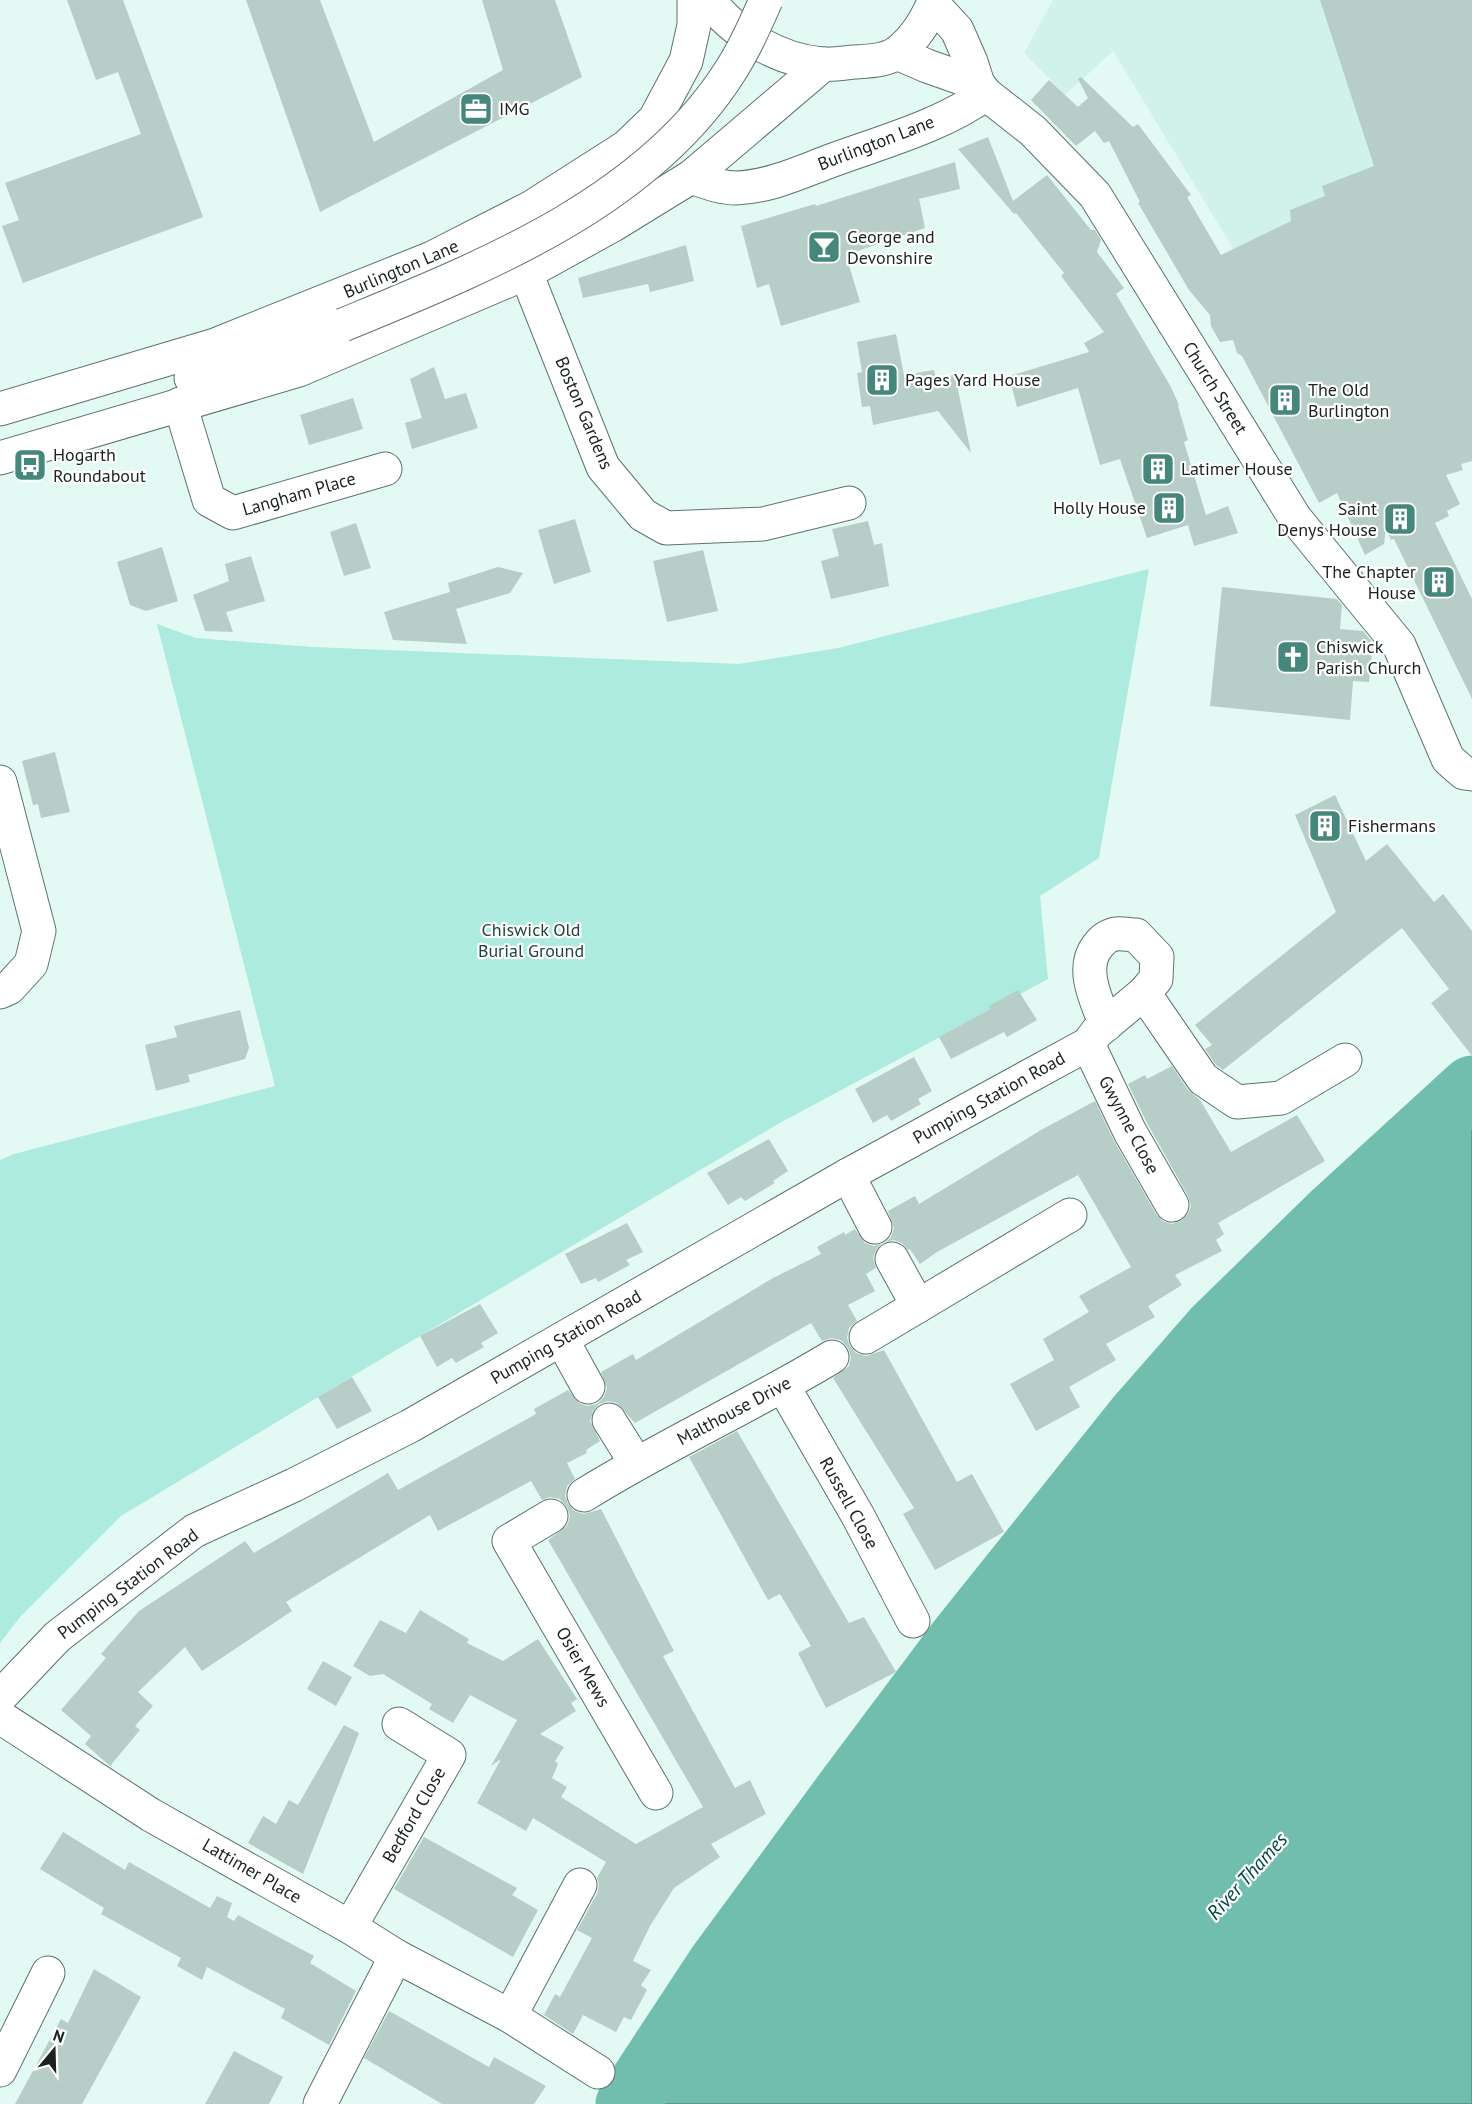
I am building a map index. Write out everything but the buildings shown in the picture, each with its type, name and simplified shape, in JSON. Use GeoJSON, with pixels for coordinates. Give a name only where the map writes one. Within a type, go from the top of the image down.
{"type":"FeatureCollection","features":[{"type":"Feature","properties":{"kind":"main road","name":"Burlington Lane"},"geometry":{"type":"LineString","coordinates":[[0,409],[215,345],[432,258],[532,207],[626,147],[655,119],[686,61],[694,25],[694,0]]}},
{"type":"Feature","properties":{"kind":"main road"},"geometry":{"type":"LineString","coordinates":[[709,0],[734,27],[767,48],[795,59],[824,64],[875,61],[897,53],[920,30],[935,1],[957,30],[982,89]]}},
{"type":"Feature","properties":{"kind":"main road"},"geometry":{"type":"LineString","coordinates":[[0,437],[217,370],[343,325],[419,294],[554,228],[644,169],[677,137],[729,74],[766,0]]}},
{"type":"Feature","properties":{"kind":"main road","name":"Church Street"},"geometry":{"type":"LineString","coordinates":[[897,53],[982,89],[1033,130],[1095,195],[1295,518],[1400,645],[1448,759],[1468,774]]}},
{"type":"Feature","properties":{"kind":"main road"},"geometry":{"type":"LineString","coordinates":[[0,458],[299,370],[526,273],[614,225],[692,177],[824,64]]}},
{"type":"Feature","properties":{"kind":"main road","name":"Burlington Lane"},"geometry":{"type":"LineString","coordinates":[[692,177],[715,185],[736,188],[770,182],[921,128],[965,108],[982,89]]}},
{"type":"Feature","properties":{"kind":"main road","name":"Boston Gardens"},"geometry":{"type":"LineString","coordinates":[[526,273],[603,467],[643,515],[666,528],[763,524],[849,503]]}},
{"type":"Feature","properties":{"kind":"main road","name":"Langham Place"},"geometry":{"type":"LineString","coordinates":[[180,404],[208,500],[233,513],[385,469]]}},
{"type":"Feature","properties":{"kind":"main road"},"geometry":{"type":"LineString","coordinates":[[0,782],[39,931],[32,964],[9,988],[0,992]]}},
{"type":"Feature","properties":{"kind":"main road","name":"Gwynne Close"},"geometry":{"type":"LineString","coordinates":[[1144,993],[1156,979],[1157,957],[1136,935],[1113,934],[1103,940],[1092,954],[1090,973],[1097,1035],[1130,1132],[1172,1205]]}},
{"type":"Feature","properties":{"kind":"main road"},"geometry":{"type":"LineString","coordinates":[[1144,993],[1203,1079],[1237,1102],[1281,1098],[1345,1060]]}},
{"type":"Feature","properties":{"kind":"main road","name":"Pumping Station Road"},"geometry":{"type":"LineString","coordinates":[[0,1697],[57,1637],[194,1531],[294,1485],[410,1426],[562,1340],[1097,1035],[1144,993]]}},
{"type":"Feature","properties":{"kind":"main road"},"geometry":{"type":"LineString","coordinates":[[848,1175],[876,1227]]}},
{"type":"Feature","properties":{"kind":"main road"},"geometry":{"type":"LineString","coordinates":[[866,1337],[1070,1215]]}},
{"type":"Feature","properties":{"kind":"main road"},"geometry":{"type":"LineString","coordinates":[[892,1258],[918,1306]]}},
{"type":"Feature","properties":{"kind":"main road"},"geometry":{"type":"LineString","coordinates":[[562,1340],[588,1387]]}},
{"type":"Feature","properties":{"kind":"main road","name":"Malthouse Drive"},"geometry":{"type":"LineString","coordinates":[[584,1495],[636,1462],[783,1386],[832,1357]]}},
{"type":"Feature","properties":{"kind":"main road","name":"Russell Close"},"geometry":{"type":"LineString","coordinates":[[783,1386],[858,1516],[913,1621]]}},
{"type":"Feature","properties":{"kind":"main road"},"geometry":{"type":"LineString","coordinates":[[609,1420],[636,1462]]}},
{"type":"Feature","properties":{"kind":"main road","name":"Osier Mews"},"geometry":{"type":"LineString","coordinates":[[550,1516],[509,1541],[656,1793]]}},
{"type":"Feature","properties":{"kind":"main road","name":"Lattimer Place"},"geometry":{"type":"LineString","coordinates":[[0,1717],[152,1815],[350,1927],[396,1956],[510,2016],[598,2072]]}},
{"type":"Feature","properties":{"kind":"main road","name":"Bedford Close"},"geometry":{"type":"LineString","coordinates":[[350,1927],[449,1755],[399,1724]]}},
{"type":"Feature","properties":{"kind":"main road"},"geometry":{"type":"LineString","coordinates":[[510,2016],[580,1885]]}},
{"type":"Feature","properties":{"kind":"main road"},"geometry":{"type":"LineString","coordinates":[[320,2104],[396,1956]]}},
{"type":"Feature","properties":{"kind":"main road"},"geometry":{"type":"LineString","coordinates":[[0,2070],[48,1973]]}},
{"type":"Feature","properties":{"kind":"shaded area"},"geometry":{"type":"Polygon","coordinates":[[[1053,0],[1472,0],[1472,333],[1253,281],[1113,51],[1065,95],[1024,53],[1053,0]]]}},
{"type":"Feature","properties":{"kind":"green space","name":"Chiswick Old Burial Ground"},"geometry":{"type":"Polygon","coordinates":[[[1149,569],[1099,858],[1040,896],[1048,979],[778,1124],[121,1516],[20,1617],[0,1643],[0,1160],[14,1154],[275,1086],[157,624],[196,638],[312,647],[739,664],[838,648],[1149,569]]]}},
{"type":"Feature","properties":{"kind":"water","name":"River Thames"},"geometry":{"type":"Polygon","coordinates":[[[1472,1087],[1472,2104],[627,2104],[717,1967],[844,1794],[957,1643],[1138,1417],[1215,1329],[1332,1215],[1472,1087]]]}},
{"type":"Feature","properties":{"kind":"waterway"},"geometry":{"type":"LineString","coordinates":[[627,2104],[717,1967],[844,1794],[957,1643],[1138,1417],[1215,1329],[1332,1215],[1472,1087]]}},
{"type":"Feature","properties":{"kind":"place","name":"IMG"},"geometry":{"type":"Point","coordinates":[476,109]}},
{"type":"Feature","properties":{"kind":"place","name":"George and Devonshire"},"geometry":{"type":"Point","coordinates":[824,247]}},
{"type":"Feature","properties":{"kind":"place","name":"Pages Yard House"},"geometry":{"type":"Point","coordinates":[882,380]}},
{"type":"Feature","properties":{"kind":"place","name":"The Old Burlington"},"geometry":{"type":"Point","coordinates":[1285,400]}},
{"type":"Feature","properties":{"kind":"place","name":"Hogarth Roundabout"},"geometry":{"type":"Point","coordinates":[30,465]}},
{"type":"Feature","properties":{"kind":"place","name":"Latimer House"},"geometry":{"type":"Point","coordinates":[1158,469]}},
{"type":"Feature","properties":{"kind":"place","name":"Holly House"},"geometry":{"type":"Point","coordinates":[1169,508]}},
{"type":"Feature","properties":{"kind":"place","name":"Saint Denys House"},"geometry":{"type":"Point","coordinates":[1400,519]}},
{"type":"Feature","properties":{"kind":"place","name":"The Chapter House"},"geometry":{"type":"Point","coordinates":[1439,582]}},
{"type":"Feature","properties":{"kind":"place","name":"Chiswick Parish Church"},"geometry":{"type":"Point","coordinates":[1293,657]}},
{"type":"Feature","properties":{"kind":"place","name":"Fishermans"},"geometry":{"type":"Point","coordinates":[1325,826]}}]}
